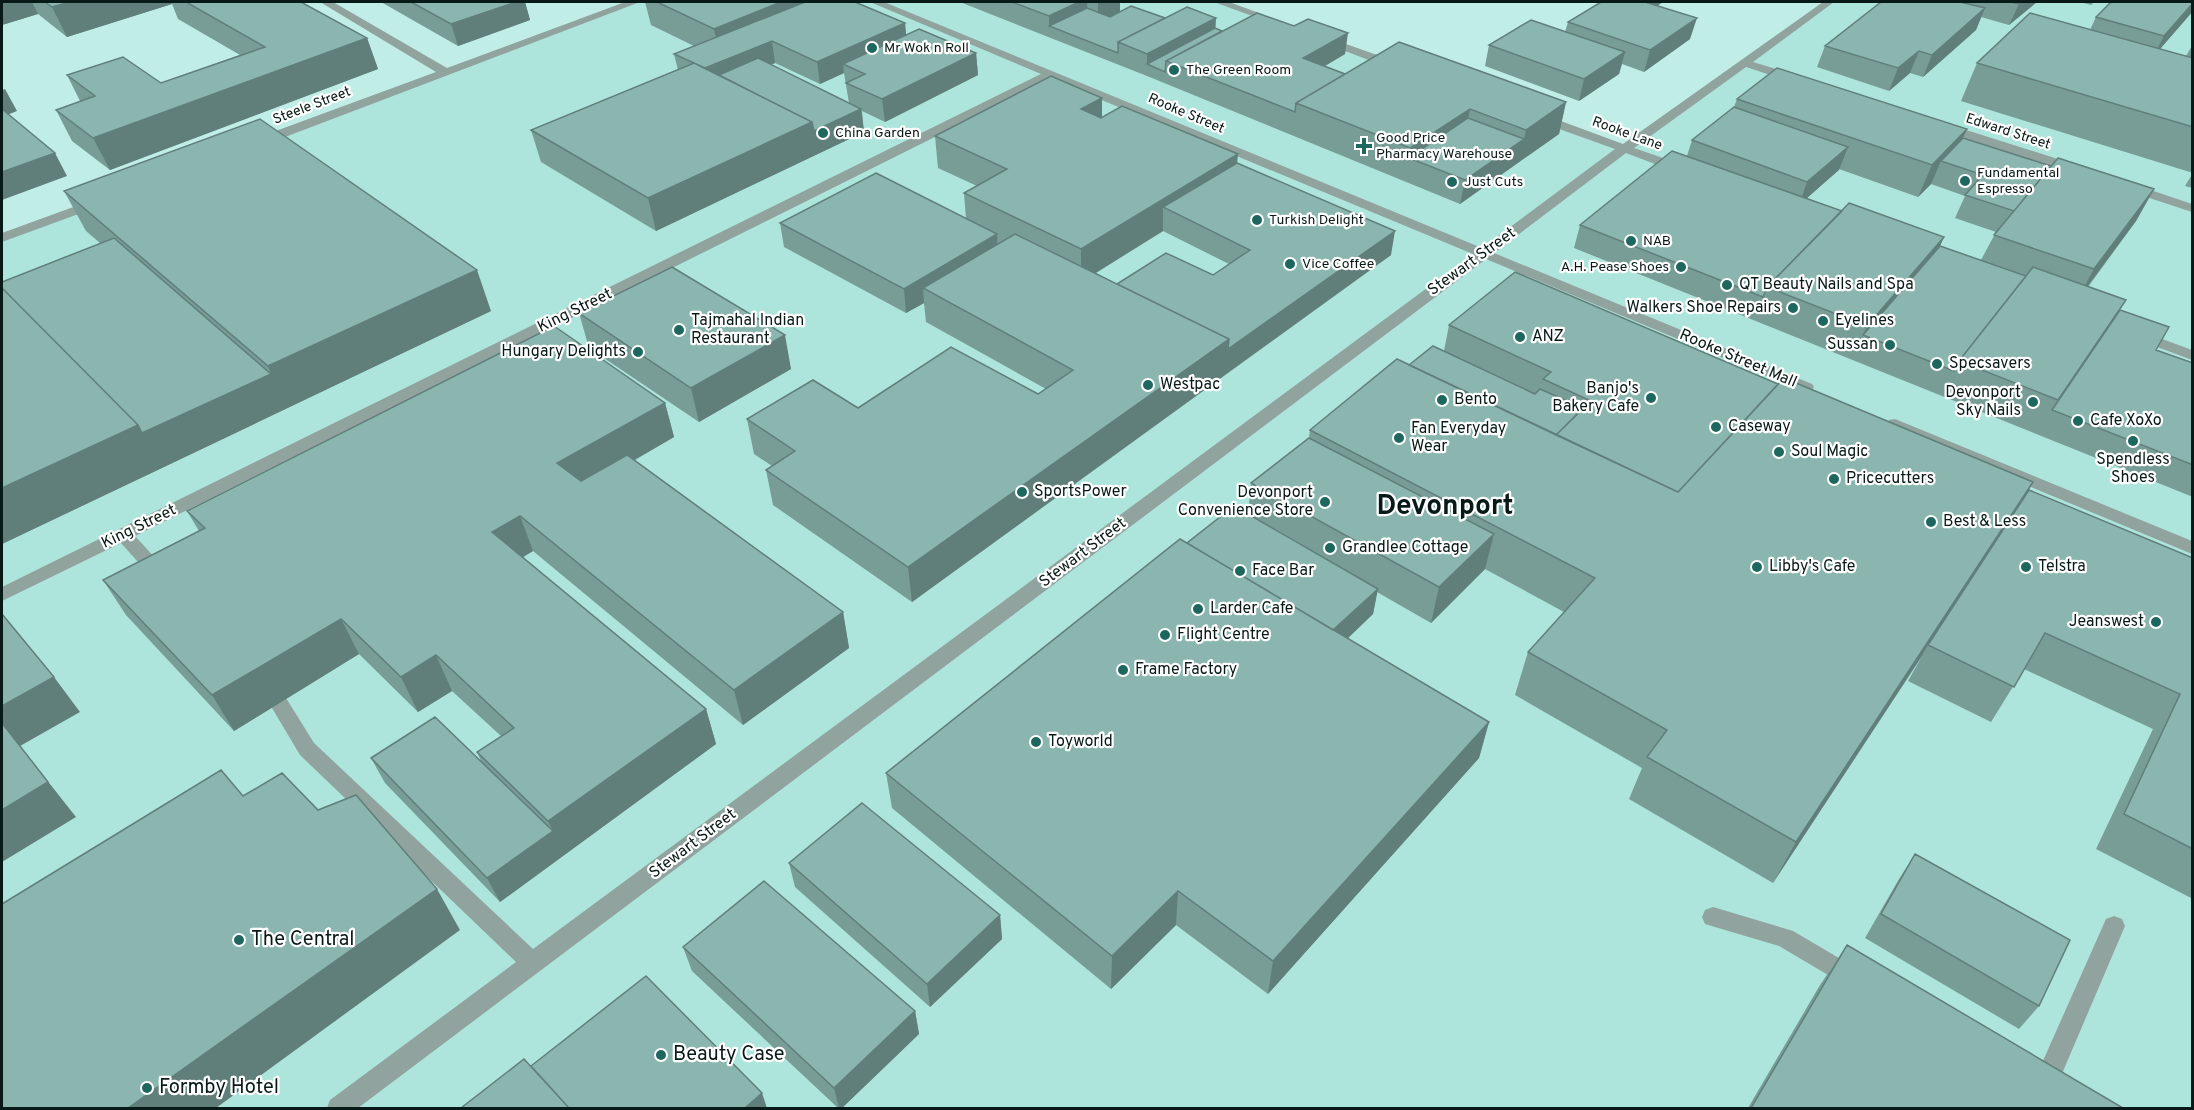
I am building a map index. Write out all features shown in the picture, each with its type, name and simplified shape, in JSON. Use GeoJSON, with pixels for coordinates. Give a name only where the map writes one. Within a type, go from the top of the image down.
{"type":"FeatureCollection","features":[{"type":"Feature","properties":{"kind":"street"},"geometry":{"type":"LineString","coordinates":[[326,2],[445,72]]}},
{"type":"Feature","properties":{"kind":"street","name":"Steele Street"},"geometry":{"type":"LineString","coordinates":[[246,147],[634,2]]}},
{"type":"Feature","properties":{"kind":"street","name":"Rooke Street"},"geometry":{"type":"LineString","coordinates":[[876,2],[1484,253]]}},
{"type":"Feature","properties":{"kind":"street"},"geometry":{"type":"LineString","coordinates":[[1220,2],[1287,26]]}},
{"type":"Feature","properties":{"kind":"street","name":"Stewart Street"},"geometry":{"type":"LineString","coordinates":[[339,1108],[1624,149],[1829,2]]}},
{"type":"Feature","properties":{"kind":"street"},"geometry":{"type":"LineString","coordinates":[[1310,34],[1410,71]]}},
{"type":"Feature","properties":{"kind":"street"},"geometry":{"type":"LineString","coordinates":[[1745,63],[1812,84]]}},
{"type":"Feature","properties":{"kind":"street","name":"King Street"},"geometry":{"type":"LineString","coordinates":[[2,595],[1051,74]]}},
{"type":"Feature","properties":{"kind":"street","name":"Rooke Lane"},"geometry":{"type":"LineString","coordinates":[[1522,112],[1697,176]]}},
{"type":"Feature","properties":{"kind":"street","name":"Edward Street"},"geometry":{"type":"LineString","coordinates":[[1924,121],[2092,175]]}},
{"type":"Feature","properties":{"kind":"street"},"geometry":{"type":"LineString","coordinates":[[2114,182],[2193,208]]}},
{"type":"Feature","properties":{"kind":"street"},"geometry":{"type":"LineString","coordinates":[[2,238],[106,200]]}},
{"type":"Feature","properties":{"kind":"street","name":"Rooke Street Mall"},"geometry":{"type":"LineString","coordinates":[[1484,253],[1817,392]]}},
{"type":"Feature","properties":{"kind":"street"},"geometry":{"type":"LineString","coordinates":[[2125,331],[2193,355]]}},
{"type":"Feature","properties":{"kind":"street"},"geometry":{"type":"LineString","coordinates":[[1883,419],[2193,548]]}},
{"type":"Feature","properties":{"kind":"street"},"geometry":{"type":"LineString","coordinates":[[124,535],[174,589]]}},
{"type":"Feature","properties":{"kind":"street"},"geometry":{"type":"LineString","coordinates":[[247,668],[279,703],[307,749],[533,964]]}},
{"type":"Feature","properties":{"kind":"street"},"geometry":{"type":"LineString","coordinates":[[1713,917],[1785,938],[1877,992]]}},
{"type":"Feature","properties":{"kind":"street"},"geometry":{"type":"LineString","coordinates":[[2041,1096],[2114,926]]}},
{"type":"Feature","properties":{"kind":"shaded area"},"geometry":{"type":"Polygon","coordinates":[[[634,2],[1220,2],[1624,149],[1829,2],[2192,2],[2192,1108],[2,1108],[2,238],[634,2]]]}},
{"type":"Feature","properties":{"kind":"building"},"geometry":{"type":"Polygon","coordinates":[[[45,2],[70,2],[52,7],[45,2]]]}},
{"type":"Feature","properties":{"kind":"building"},"geometry":{"type":"Polygon","coordinates":[[[186,2],[301,2],[367,38],[93,138],[56,110],[95,96],[67,75],[123,57],[161,83],[265,47],[186,2]]]}},
{"type":"Feature","properties":{"kind":"building"},"geometry":{"type":"Polygon","coordinates":[[[411,2],[516,2],[451,24],[411,2]]]}},
{"type":"Feature","properties":{"kind":"building"},"geometry":{"type":"Polygon","coordinates":[[[657,2],[781,2],[714,29],[657,2]]]}},
{"type":"Feature","properties":{"kind":"building"},"geometry":{"type":"Polygon","coordinates":[[[805,2],[855,2],[905,23],[817,62],[772,41],[705,68],[674,54],[805,2]]]}},
{"type":"Feature","properties":{"kind":"building"},"geometry":{"type":"Polygon","coordinates":[[[1012,2],[1079,2],[1049,16],[1012,2]]]}},
{"type":"Feature","properties":{"kind":"building"},"geometry":{"type":"Polygon","coordinates":[[[1601,2],[1645,2],[1697,18],[1650,50],[1568,22],[1601,2]]]}},
{"type":"Feature","properties":{"kind":"building"},"geometry":{"type":"Polygon","coordinates":[[[1881,2],[1960,2],[1985,8],[1932,55],[1919,51],[1898,68],[1825,46],[1881,2]]]}},
{"type":"Feature","properties":{"kind":"building"},"geometry":{"type":"Polygon","coordinates":[[[2111,2],[2193,3],[2164,36],[2096,17],[2111,2]]]}},
{"type":"Feature","properties":{"kind":"building"},"geometry":{"type":"Polygon","coordinates":[[[1131,6],[1165,18],[1118,42],[1118,53],[1049,26],[1087,8],[1110,17],[1131,6]]]}},
{"type":"Feature","properties":{"kind":"building"},"geometry":{"type":"Polygon","coordinates":[[[1187,7],[1216,18],[1147,54],[1118,42],[1187,7]]]}},
{"type":"Feature","properties":{"kind":"building"},"geometry":{"type":"Polygon","coordinates":[[[1257,13],[1294,26],[1308,19],[1348,33],[1303,58],[1345,74],[1296,103],[1295,112],[1166,61],[1257,13]]]}},
{"type":"Feature","properties":{"kind":"building"},"geometry":{"type":"Polygon","coordinates":[[[2030,13],[2193,58],[2193,127],[1977,63],[2030,13]]]}},
{"type":"Feature","properties":{"kind":"building"},"geometry":{"type":"Polygon","coordinates":[[[1531,20],[1625,52],[1584,79],[1489,45],[1531,20]]]}},
{"type":"Feature","properties":{"kind":"building"},"geometry":{"type":"Polygon","coordinates":[[[1215,28],[1222,31],[1166,61],[1165,72],[1147,64],[1215,28]]]}},
{"type":"Feature","properties":{"kind":"building"},"geometry":{"type":"Polygon","coordinates":[[[919,29],[976,53],[882,99],[846,83],[865,74],[843,64],[919,29]]]}},
{"type":"Feature","properties":{"kind":"building"},"geometry":{"type":"Polygon","coordinates":[[[1399,42],[1566,102],[1526,130],[1470,109],[1410,148],[1296,103],[1399,42]]]}},
{"type":"Feature","properties":{"kind":"building"},"geometry":{"type":"Polygon","coordinates":[[[758,58],[861,109],[814,131],[812,122],[719,75],[758,58]]]}},
{"type":"Feature","properties":{"kind":"building"},"geometry":{"type":"Polygon","coordinates":[[[694,63],[812,122],[648,198],[531,130],[694,63]]]}},
{"type":"Feature","properties":{"kind":"building"},"geometry":{"type":"Polygon","coordinates":[[[1777,68],[1967,129],[1932,165],[1737,99],[1777,68]]]}},
{"type":"Feature","properties":{"kind":"building"},"geometry":{"type":"Polygon","coordinates":[[[1051,76],[1102,98],[1081,109],[1101,118],[1122,106],[1238,154],[1081,249],[964,193],[1007,169],[935,136],[1051,76]]]}},
{"type":"Feature","properties":{"kind":"building"},"geometry":{"type":"Polygon","coordinates":[[[1734,107],[1848,147],[1807,182],[1692,140],[1734,107]]]}},
{"type":"Feature","properties":{"kind":"building"},"geometry":{"type":"Polygon","coordinates":[[[2,109],[55,153],[2,172],[2,109]]]}},
{"type":"Feature","properties":{"kind":"building"},"geometry":{"type":"Polygon","coordinates":[[[1468,118],[1524,139],[1465,180],[1409,158],[1468,118]]]}},
{"type":"Feature","properties":{"kind":"building"},"geometry":{"type":"Polygon","coordinates":[[[260,119],[477,270],[268,366],[64,191],[260,119]]]}},
{"type":"Feature","properties":{"kind":"building"},"geometry":{"type":"Polygon","coordinates":[[[1963,138],[2051,166],[2014,211],[1965,195],[1983,175],[1941,161],[1963,138]]]}},
{"type":"Feature","properties":{"kind":"building"},"geometry":{"type":"Polygon","coordinates":[[[1672,151],[1842,211],[1767,287],[1763,297],[1580,225],[1672,151]]]}},
{"type":"Feature","properties":{"kind":"building"},"geometry":{"type":"Polygon","coordinates":[[[2058,158],[2154,189],[2094,269],[1994,235],[2058,158]]]}},
{"type":"Feature","properties":{"kind":"building"},"geometry":{"type":"Polygon","coordinates":[[[1237,163],[1395,231],[1228,349],[1229,339],[1117,284],[1166,253],[1213,275],[1250,250],[1163,207],[1237,163]]]}},
{"type":"Feature","properties":{"kind":"building"},"geometry":{"type":"Polygon","coordinates":[[[876,173],[997,234],[904,289],[780,223],[876,173]]]}},
{"type":"Feature","properties":{"kind":"building"},"geometry":{"type":"Polygon","coordinates":[[[1849,203],[1944,237],[1867,326],[1767,287],[1849,203]]]}},
{"type":"Feature","properties":{"kind":"building"},"geometry":{"type":"Polygon","coordinates":[[[1015,234],[1229,339],[908,567],[766,470],[795,451],[747,419],[813,380],[858,408],[951,347],[1038,394],[1073,370],[923,288],[1015,234]]]}},
{"type":"Feature","properties":{"kind":"building"},"geometry":{"type":"Polygon","coordinates":[[[114,238],[271,374],[142,433],[138,425],[2,288],[2,282],[114,238]]]}},
{"type":"Feature","properties":{"kind":"building"},"geometry":{"type":"Polygon","coordinates":[[[1940,246],[2026,276],[1959,361],[1954,371],[1863,335],[1940,246]]]}},
{"type":"Feature","properties":{"kind":"building"},"geometry":{"type":"Polygon","coordinates":[[[672,267],[785,335],[691,388],[579,313],[672,267]]]}},
{"type":"Feature","properties":{"kind":"building"},"geometry":{"type":"Polygon","coordinates":[[[2033,267],[2126,300],[2058,400],[1959,361],[2033,267]]]}},
{"type":"Feature","properties":{"kind":"building"},"geometry":{"type":"Polygon","coordinates":[[[1515,272],[1778,384],[1678,492],[1556,435],[1591,401],[1543,379],[1551,372],[1449,325],[1515,272]]]}},
{"type":"Feature","properties":{"kind":"building"},"geometry":{"type":"Polygon","coordinates":[[[2,288],[138,425],[2,488],[2,288]]]}},
{"type":"Feature","properties":{"kind":"building"},"geometry":{"type":"Polygon","coordinates":[[[2120,310],[2169,327],[2156,350],[2193,363],[2193,465],[2052,410],[2120,310]]]}},
{"type":"Feature","properties":{"kind":"building"},"geometry":{"type":"Polygon","coordinates":[[[554,326],[665,403],[557,463],[581,481],[627,455],[843,612],[734,690],[520,516],[492,532],[706,709],[548,821],[477,752],[514,728],[436,655],[401,677],[341,619],[212,695],[103,580],[205,528],[187,511],[554,326]]]}},
{"type":"Feature","properties":{"kind":"building"},"geometry":{"type":"Polygon","coordinates":[[[1433,346],[1535,394],[1540,389],[1583,408],[1556,435],[1409,365],[1433,346]]]}},
{"type":"Feature","properties":{"kind":"building"},"geometry":{"type":"Polygon","coordinates":[[[1397,359],[1678,492],[1784,378],[2033,482],[1796,842],[1647,757],[1667,730],[1528,652],[1595,578],[1310,430],[1397,359]]]}},
{"type":"Feature","properties":{"kind":"building"},"geometry":{"type":"Polygon","coordinates":[[[1309,438],[1494,534],[1439,587],[1251,483],[1309,438]]]}},
{"type":"Feature","properties":{"kind":"building"},"geometry":{"type":"Polygon","coordinates":[[[2029,490],[2193,558],[2193,849],[2124,814],[2180,694],[2045,633],[2014,687],[1928,645],[2029,490]]]}},
{"type":"Feature","properties":{"kind":"building"},"geometry":{"type":"Polygon","coordinates":[[[1234,506],[1378,589],[1333,630],[1187,543],[1234,506]]]}},
{"type":"Feature","properties":{"kind":"building"},"geometry":{"type":"Polygon","coordinates":[[[1180,539],[1489,722],[1273,961],[1178,891],[1112,956],[886,773],[1180,539]]]}},
{"type":"Feature","properties":{"kind":"building"},"geometry":{"type":"Polygon","coordinates":[[[2,614],[54,677],[2,706],[2,614]]]}},
{"type":"Feature","properties":{"kind":"building"},"geometry":{"type":"Polygon","coordinates":[[[435,717],[553,831],[487,878],[371,758],[435,717]]]}},
{"type":"Feature","properties":{"kind":"building"},"geometry":{"type":"Polygon","coordinates":[[[2,723],[48,782],[2,810],[2,723]]]}},
{"type":"Feature","properties":{"kind":"building"},"geometry":{"type":"Polygon","coordinates":[[[221,770],[243,796],[282,773],[318,810],[356,795],[437,889],[128,1108],[2,1108],[2,904],[221,770]]]}},
{"type":"Feature","properties":{"kind":"building"},"geometry":{"type":"Polygon","coordinates":[[[862,803],[1000,915],[927,984],[789,863],[862,803]]]}},
{"type":"Feature","properties":{"kind":"building"},"geometry":{"type":"Polygon","coordinates":[[[1915,854],[2070,940],[2039,1006],[1881,914],[1915,854]]]}},
{"type":"Feature","properties":{"kind":"building"},"geometry":{"type":"Polygon","coordinates":[[[764,881],[915,1011],[834,1088],[683,947],[764,881]]]}},
{"type":"Feature","properties":{"kind":"building"},"geometry":{"type":"Polygon","coordinates":[[[1847,945],[2123,1108],[1751,1108],[1847,945]]]}},
{"type":"Feature","properties":{"kind":"building"},"geometry":{"type":"Polygon","coordinates":[[[646,976],[762,1093],[745,1108],[569,1108],[531,1066],[646,976]]]}},
{"type":"Feature","properties":{"kind":"building"},"geometry":{"type":"Polygon","coordinates":[[[524,1059],[569,1108],[461,1108],[524,1059]]]}},
{"type":"Feature","properties":{"kind":"place","name":"Mr Wok n Roll"},"geometry":{"type":"Point","coordinates":[872,48]}},
{"type":"Feature","properties":{"kind":"place","name":"The Green Room"},"geometry":{"type":"Point","coordinates":[1174,70]}},
{"type":"Feature","properties":{"kind":"place","name":"China Garden"},"geometry":{"type":"Point","coordinates":[823,133]}},
{"type":"Feature","properties":{"kind":"place","name":"Good Price Pharmacy Warehouse"},"geometry":{"type":"Point","coordinates":[1364,146]}},
{"type":"Feature","properties":{"kind":"place","name":"Fundamental Espresso"},"geometry":{"type":"Point","coordinates":[1965,181]}},
{"type":"Feature","properties":{"kind":"place","name":"Just Cuts"},"geometry":{"type":"Point","coordinates":[1452,182]}},
{"type":"Feature","properties":{"kind":"place","name":"Turkish Delight"},"geometry":{"type":"Point","coordinates":[1257,220]}},
{"type":"Feature","properties":{"kind":"place","name":"NAB"},"geometry":{"type":"Point","coordinates":[1631,241]}},
{"type":"Feature","properties":{"kind":"place","name":"Vice Coffee"},"geometry":{"type":"Point","coordinates":[1290,264]}},
{"type":"Feature","properties":{"kind":"place","name":"A.H. Pease Shoes"},"geometry":{"type":"Point","coordinates":[1681,267]}},
{"type":"Feature","properties":{"kind":"place","name":"QT Beauty Nails and Spa"},"geometry":{"type":"Point","coordinates":[1727,285]}},
{"type":"Feature","properties":{"kind":"place","name":"Walkers Shoe Repairs"},"geometry":{"type":"Point","coordinates":[1793,308]}},
{"type":"Feature","properties":{"kind":"place","name":"Eyelines"},"geometry":{"type":"Point","coordinates":[1823,321]}},
{"type":"Feature","properties":{"kind":"place","name":"Tajmahal Indian Restaurant"},"geometry":{"type":"Point","coordinates":[679,330]}},
{"type":"Feature","properties":{"kind":"place","name":"ANZ"},"geometry":{"type":"Point","coordinates":[1520,337]}},
{"type":"Feature","properties":{"kind":"place","name":"Sussan"},"geometry":{"type":"Point","coordinates":[1890,345]}},
{"type":"Feature","properties":{"kind":"place","name":"Hungary Delights"},"geometry":{"type":"Point","coordinates":[638,352]}},
{"type":"Feature","properties":{"kind":"place","name":"Specsavers"},"geometry":{"type":"Point","coordinates":[1937,364]}},
{"type":"Feature","properties":{"kind":"place","name":"Westpac"},"geometry":{"type":"Point","coordinates":[1148,385]}},
{"type":"Feature","properties":{"kind":"place","name":"Banjo's Bakery Cafe"},"geometry":{"type":"Point","coordinates":[1651,398]}},
{"type":"Feature","properties":{"kind":"place","name":"Bento"},"geometry":{"type":"Point","coordinates":[1442,400]}},
{"type":"Feature","properties":{"kind":"place","name":"Devonport Sky Nails"},"geometry":{"type":"Point","coordinates":[2033,402]}},
{"type":"Feature","properties":{"kind":"place","name":"Cafe XoXo"},"geometry":{"type":"Point","coordinates":[2078,421]}},
{"type":"Feature","properties":{"kind":"place","name":"Caseway"},"geometry":{"type":"Point","coordinates":[1716,427]}},
{"type":"Feature","properties":{"kind":"place","name":"Fan Everyday Wear"},"geometry":{"type":"Point","coordinates":[1399,438]}},
{"type":"Feature","properties":{"kind":"place","name":"Spendless Shoes"},"geometry":{"type":"Point","coordinates":[2133,441]}},
{"type":"Feature","properties":{"kind":"place","name":"Soul Magic"},"geometry":{"type":"Point","coordinates":[1779,452]}},
{"type":"Feature","properties":{"kind":"place","name":"Pricecutters"},"geometry":{"type":"Point","coordinates":[1834,479]}},
{"type":"Feature","properties":{"kind":"place","name":"SportsPower"},"geometry":{"type":"Point","coordinates":[1022,492]}},
{"type":"Feature","properties":{"kind":"place","name":"Devonport Convenience Store"},"geometry":{"type":"Point","coordinates":[1325,502]}},
{"type":"Feature","properties":{"kind":"place","name":"Best & Less"},"geometry":{"type":"Point","coordinates":[1931,522]}},
{"type":"Feature","properties":{"kind":"place","name":"Grandlee Cottage"},"geometry":{"type":"Point","coordinates":[1330,548]}},
{"type":"Feature","properties":{"kind":"place","name":"Libby's Cafe"},"geometry":{"type":"Point","coordinates":[1757,567]}},
{"type":"Feature","properties":{"kind":"place","name":"Telstra"},"geometry":{"type":"Point","coordinates":[2026,567]}},
{"type":"Feature","properties":{"kind":"place","name":"Face Bar"},"geometry":{"type":"Point","coordinates":[1240,571]}},
{"type":"Feature","properties":{"kind":"place","name":"Larder Cafe"},"geometry":{"type":"Point","coordinates":[1198,609]}},
{"type":"Feature","properties":{"kind":"place","name":"Jeanswest"},"geometry":{"type":"Point","coordinates":[2156,622]}},
{"type":"Feature","properties":{"kind":"place","name":"Flight Centre"},"geometry":{"type":"Point","coordinates":[1165,635]}},
{"type":"Feature","properties":{"kind":"place","name":"Frame Factory"},"geometry":{"type":"Point","coordinates":[1123,670]}},
{"type":"Feature","properties":{"kind":"place","name":"Toyworld"},"geometry":{"type":"Point","coordinates":[1036,742]}},
{"type":"Feature","properties":{"kind":"place","name":"The Central"},"geometry":{"type":"Point","coordinates":[239,940]}},
{"type":"Feature","properties":{"kind":"place","name":"Beauty Case"},"geometry":{"type":"Point","coordinates":[661,1055]}},
{"type":"Feature","properties":{"kind":"place","name":"Formby Hotel"},"geometry":{"type":"Point","coordinates":[147,1088]}},
{"type":"Feature","properties":{"kind":"district","name":"Devonport"},"geometry":{"type":"Point","coordinates":[1445,507]}}]}
